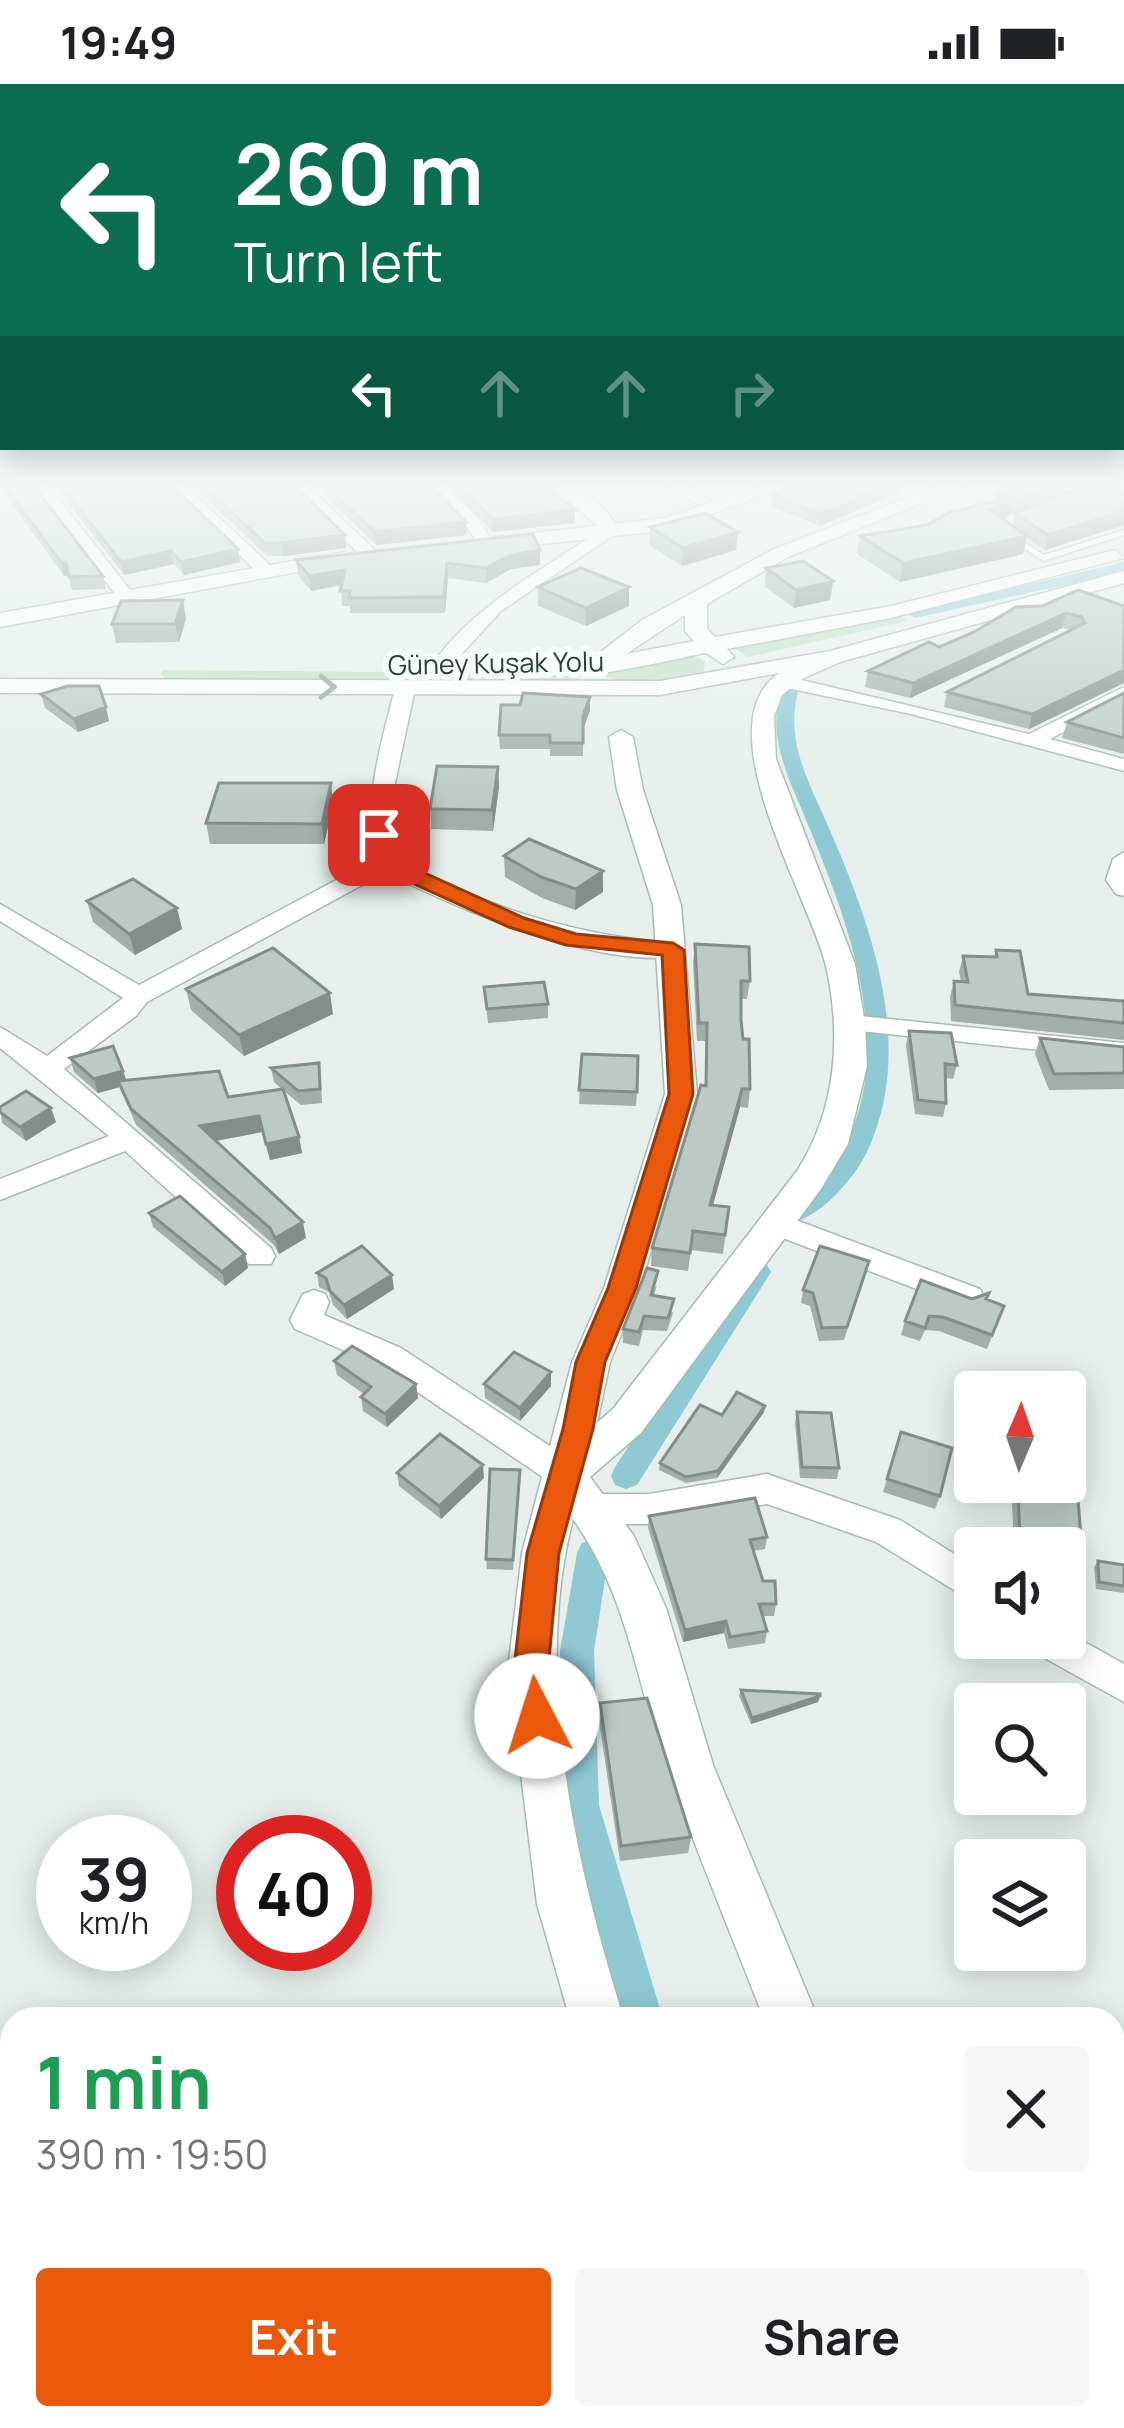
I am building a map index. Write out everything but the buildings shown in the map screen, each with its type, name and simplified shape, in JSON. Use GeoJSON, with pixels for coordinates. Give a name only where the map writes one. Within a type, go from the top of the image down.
{"type":"FeatureCollection","features":[{"type":"Feature","properties":{"kind":"main road"},"geometry":{"type":"LineString","coordinates":[[1,616],[177,589]]}},
{"type":"Feature","properties":{"kind":"main road"},"geometry":{"type":"LineString","coordinates":[[714,589],[650,625],[595,679],[613,711],[630,790],[667,905],[681,1094],[622,1288],[591,1362],[578,1491],[619,1549],[644,1607],[689,1765],[786,2007]]}},
{"type":"Feature","properties":{"kind":"main road","name":"Güney Kuşak Yolu"},"geometry":{"type":"LineString","coordinates":[[0,662],[405,688],[595,679],[710,646],[891,612],[980,589]]}},
{"type":"Feature","properties":{"kind":"main road"},"geometry":{"type":"LineString","coordinates":[[1074,593],[1085,589]]}},
{"type":"Feature","properties":{"kind":"main road","name":"Güney Kuşak Yolu"},"geometry":{"type":"LineString","coordinates":[[0,686],[148,673],[439,667],[660,688],[832,657],[1074,593]]}},
{"type":"Feature","properties":{"kind":"main road"},"geometry":{"type":"LineString","coordinates":[[705,594],[716,618],[777,633]]}},
{"type":"Feature","properties":{"kind":"main road"},"geometry":{"type":"LineString","coordinates":[[705,594],[696,631],[745,675],[780,682]]}},
{"type":"Feature","properties":{"kind":"main road"},"geometry":{"type":"LineString","coordinates":[[593,2007],[562,1904],[531,1669],[543,1553],[578,1491],[627,1421],[831,1144],[846,1097],[855,1023],[840,964],[764,759],[762,703],[780,682],[832,657]]}},
{"type":"Feature","properties":{"kind":"main road"},"geometry":{"type":"LineString","coordinates":[[621,737],[630,704],[660,688]]}},
{"type":"Feature","properties":{"kind":"street"},"geometry":{"type":"LineString","coordinates":[[121,589],[128,599]]}},
{"type":"Feature","properties":{"kind":"street"},"geometry":{"type":"LineString","coordinates":[[439,667],[460,634],[519,589]]}},
{"type":"Feature","properties":{"kind":"street"},"geometry":{"type":"LineString","coordinates":[[1074,593],[1108,606]]}},
{"type":"Feature","properties":{"kind":"street"},"geometry":{"type":"LineString","coordinates":[[780,682],[913,709],[1124,765]]}},
{"type":"Feature","properties":{"kind":"street"},"geometry":{"type":"LineString","coordinates":[[386,863],[379,835],[384,778],[405,688]]}},
{"type":"Feature","properties":{"kind":"street"},"geometry":{"type":"LineString","coordinates":[[913,709],[952,691]]}},
{"type":"Feature","properties":{"kind":"street"},"geometry":{"type":"LineString","coordinates":[[1030,741],[1124,693]]}},
{"type":"Feature","properties":{"kind":"street"},"geometry":{"type":"LineString","coordinates":[[1124,860],[1117,880],[1124,889]]}},
{"type":"Feature","properties":{"kind":"street"},"geometry":{"type":"LineString","coordinates":[[386,863],[548,935],[613,947],[673,950]]}},
{"type":"Feature","properties":{"kind":"street"},"geometry":{"type":"LineString","coordinates":[[47,1069],[127,1010],[137,996],[386,863]]}},
{"type":"Feature","properties":{"kind":"street"},"geometry":{"type":"LineString","coordinates":[[0,911],[137,996]]}},
{"type":"Feature","properties":{"kind":"street"},"geometry":{"type":"LineString","coordinates":[[855,1023],[1124,1051]]}},
{"type":"Feature","properties":{"kind":"street"},"geometry":{"type":"LineString","coordinates":[[0,1035],[131,1138],[260,1256]]}},
{"type":"Feature","properties":{"kind":"street"},"geometry":{"type":"LineString","coordinates":[[0,1190],[131,1138]]}},
{"type":"Feature","properties":{"kind":"street"},"geometry":{"type":"LineString","coordinates":[[777,1223],[969,1297]]}},
{"type":"Feature","properties":{"kind":"street"},"geometry":{"type":"LineString","coordinates":[[314,1302],[306,1320],[391,1357],[578,1491],[649,1509],[767,1489],[888,1531],[954,1573]]}},
{"type":"Feature","properties":{"kind":"street"},"geometry":{"type":"LineString","coordinates":[[1080,1659],[1124,1684]]}},
{"type":"Feature","properties":{"kind":"green space"},"geometry":{"type":"Polygon","coordinates":[[[895,612],[907,621],[748,657],[730,645],[895,612]]]}},
{"type":"Feature","properties":{"kind":"green space"},"geometry":{"type":"Polygon","coordinates":[[[686,653],[705,661],[704,671],[632,686],[607,677],[606,671],[686,653]]]}},
{"type":"Feature","properties":{"kind":"green space"},"geometry":{"type":"Polygon","coordinates":[[[164,670],[577,674],[583,686],[167,680],[160,674],[164,670]]]}},
{"type":"Feature","properties":{"kind":"waterway"},"geometry":{"type":"LineString","coordinates":[[915,613],[1022,589]]}},
{"type":"Feature","properties":{"kind":"waterway"},"geometry":{"type":"LineString","coordinates":[[790,688],[784,739],[846,896],[871,988],[877,1034],[877,1080],[868,1122],[845,1167],[797,1212]]}},
{"type":"Feature","properties":{"kind":"waterway"},"geometry":{"type":"LineString","coordinates":[[626,1476],[757,1272]]}},
{"type":"Feature","properties":{"kind":"waterway"},"geometry":{"type":"LineString","coordinates":[[593,1553],[577,1651],[581,1805],[640,2007]]}},
{"type":"Feature","properties":{"kind":"route"},"geometry":{"type":"LineString","coordinates":[[379,835],[386,863],[516,923],[574,941],[673,950],[681,1094],[622,1288],[591,1362],[578,1429],[543,1553],[531,1669],[537,1716]]}}]}
